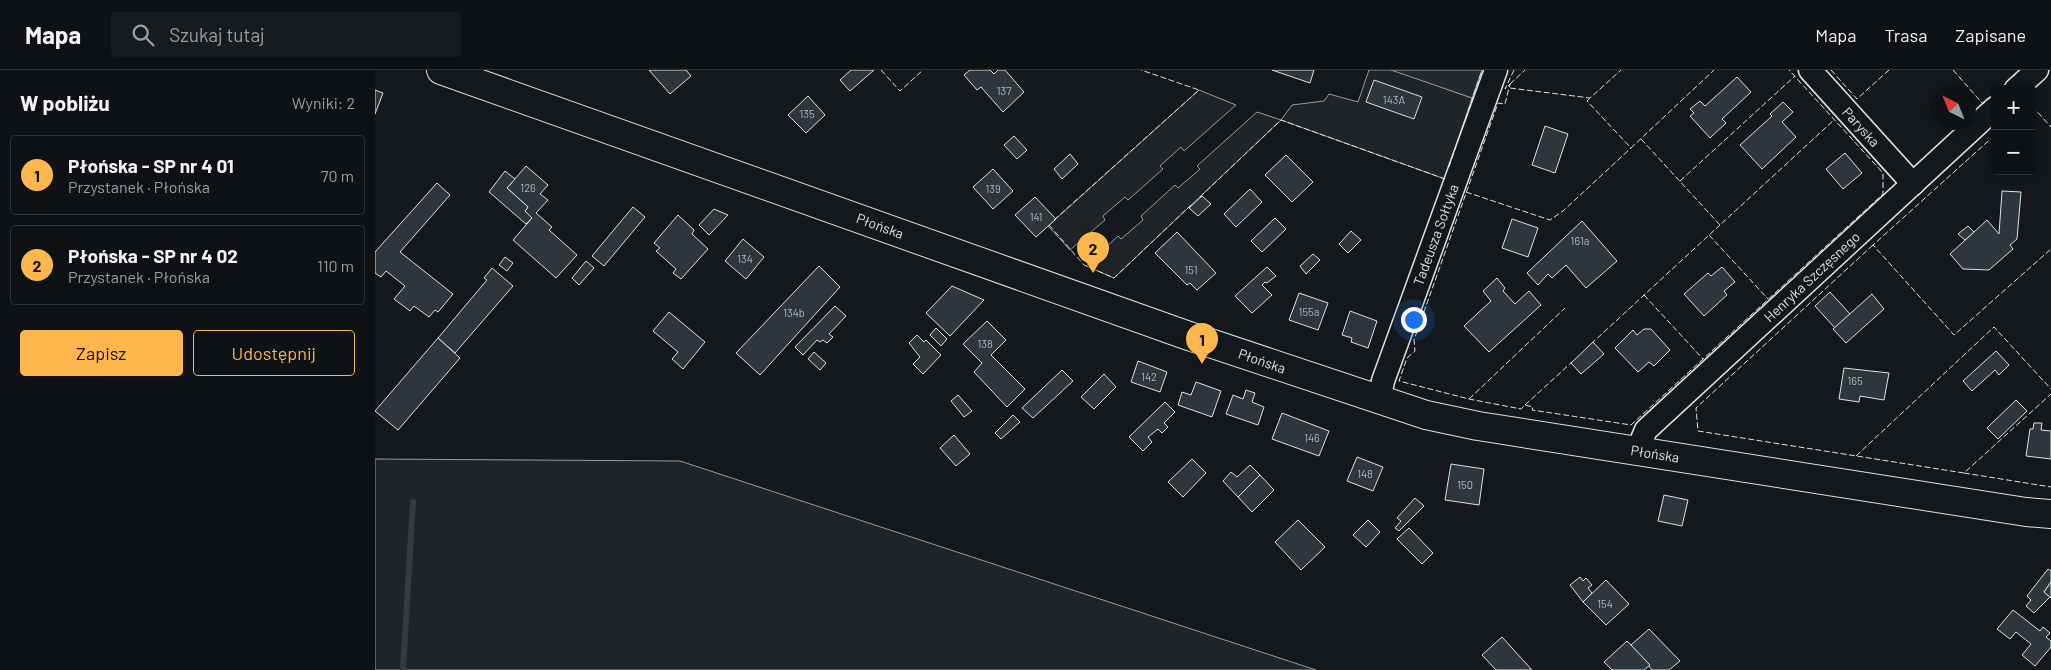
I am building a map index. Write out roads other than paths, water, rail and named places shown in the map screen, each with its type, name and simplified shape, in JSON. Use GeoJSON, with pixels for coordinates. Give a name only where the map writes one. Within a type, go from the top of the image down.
{"type":"FeatureCollection","features":[{"type":"Feature","properties":{"kind":"main road","name":"Płońska"},"geometry":{"type":"LineString","coordinates":[[441,70],[1186,335],[1379,401],[1426,415],[1478,426],[2038,513],[2051,526]]}},
{"type":"Feature","properties":{"kind":"street","name":"Tadeusza Sołtyka"},"geometry":{"type":"LineString","coordinates":[[1379,401],[1383,381],[1495,70]]}},
{"type":"Feature","properties":{"kind":"street","name":"Paryska"},"geometry":{"type":"LineString","coordinates":[[1810,70],[1913,184]]}},
{"type":"Feature","properties":{"kind":"street"},"geometry":{"type":"LineString","coordinates":[[2020,85],[2037,70]]}},
{"type":"Feature","properties":{"kind":"street","name":"Henryka Szczęsnego"},"geometry":{"type":"LineString","coordinates":[[1637,451],[1646,430],[1991,112]]}},
{"type":"Feature","properties":{"kind":"waterway"},"geometry":{"type":"LineString","coordinates":[[403,670],[413,502]]}},
{"type":"Feature","properties":{"kind":"place","name":"Płońska - SP nr 4 02"},"geometry":{"type":"Point","coordinates":[1093,273]}},
{"type":"Feature","properties":{"kind":"place","name":"Płońska - SP nr 4 01"},"geometry":{"type":"Point","coordinates":[1202,364]}}]}
